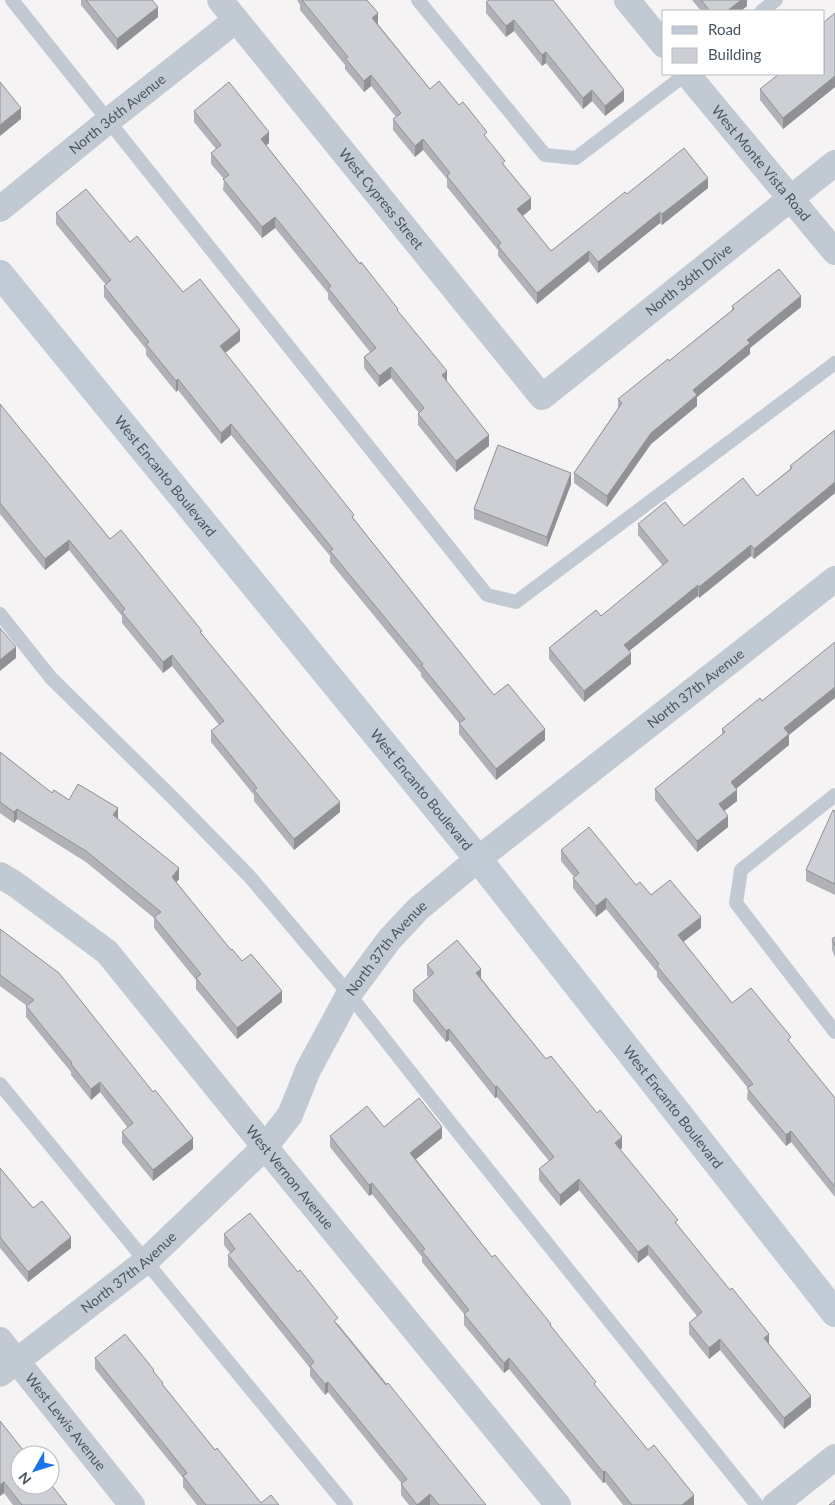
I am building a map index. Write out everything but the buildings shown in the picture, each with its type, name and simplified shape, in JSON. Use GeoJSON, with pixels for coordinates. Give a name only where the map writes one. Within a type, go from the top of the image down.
{"type":"FeatureCollection","features":[{"type":"Feature","properties":{"kind":"street","name":"West Cypress Street"},"geometry":{"type":"LineString","coordinates":[[220,0],[542,397]]}},
{"type":"Feature","properties":{"kind":"street"},"geometry":{"type":"LineString","coordinates":[[627,0],[662,44]]}},
{"type":"Feature","properties":{"kind":"street","name":"North 36th Avenue"},"geometry":{"type":"LineString","coordinates":[[0,209],[236,20]]}},
{"type":"Feature","properties":{"kind":"street","name":"West Monte Vista Road"},"geometry":{"type":"LineString","coordinates":[[687,75],[835,252]]}},
{"type":"Feature","properties":{"kind":"street","name":"North 36th Drive"},"geometry":{"type":"LineString","coordinates":[[542,397],[835,163]]}},
{"type":"Feature","properties":{"kind":"street","name":"West Encanto Boulevard"},"geometry":{"type":"LineString","coordinates":[[0,274],[478,859],[835,1313]]}},
{"type":"Feature","properties":{"kind":"street","name":"North 37th Avenue"},"geometry":{"type":"LineString","coordinates":[[8,1367],[146,1261],[265,1148],[290,1114],[308,1070],[349,994],[389,940],[418,909],[478,859],[835,579]]}},
{"type":"Feature","properties":{"kind":"street","name":"West Vernon Avenue"},"geometry":{"type":"LineString","coordinates":[[0,875],[107,952],[558,1505]]}},
{"type":"Feature","properties":{"kind":"street","name":"West Lewis Avenue"},"geometry":{"type":"LineString","coordinates":[[0,1340],[8,1367],[132,1505]]}},
{"type":"Feature","properties":{"kind":"street"},"geometry":{"type":"LineString","coordinates":[[775,1505],[835,1457]]}},
{"type":"Feature","properties":{"kind":"lane"},"geometry":{"type":"LineString","coordinates":[[12,0],[487,595],[516,602],[835,363]]}},
{"type":"Feature","properties":{"kind":"lane"},"geometry":{"type":"LineString","coordinates":[[418,0],[545,155],[576,158],[685,75]]}},
{"type":"Feature","properties":{"kind":"lane"},"geometry":{"type":"LineString","coordinates":[[763,10],[776,0]]}},
{"type":"Feature","properties":{"kind":"lane"},"geometry":{"type":"LineString","coordinates":[[0,614],[51,678],[250,877],[349,994],[757,1505]]}},
{"type":"Feature","properties":{"kind":"lane"},"geometry":{"type":"LineString","coordinates":[[835,795],[740,870],[736,904],[835,1032]]}},
{"type":"Feature","properties":{"kind":"lane"},"geometry":{"type":"LineString","coordinates":[[0,1084],[346,1505]]}}]}
